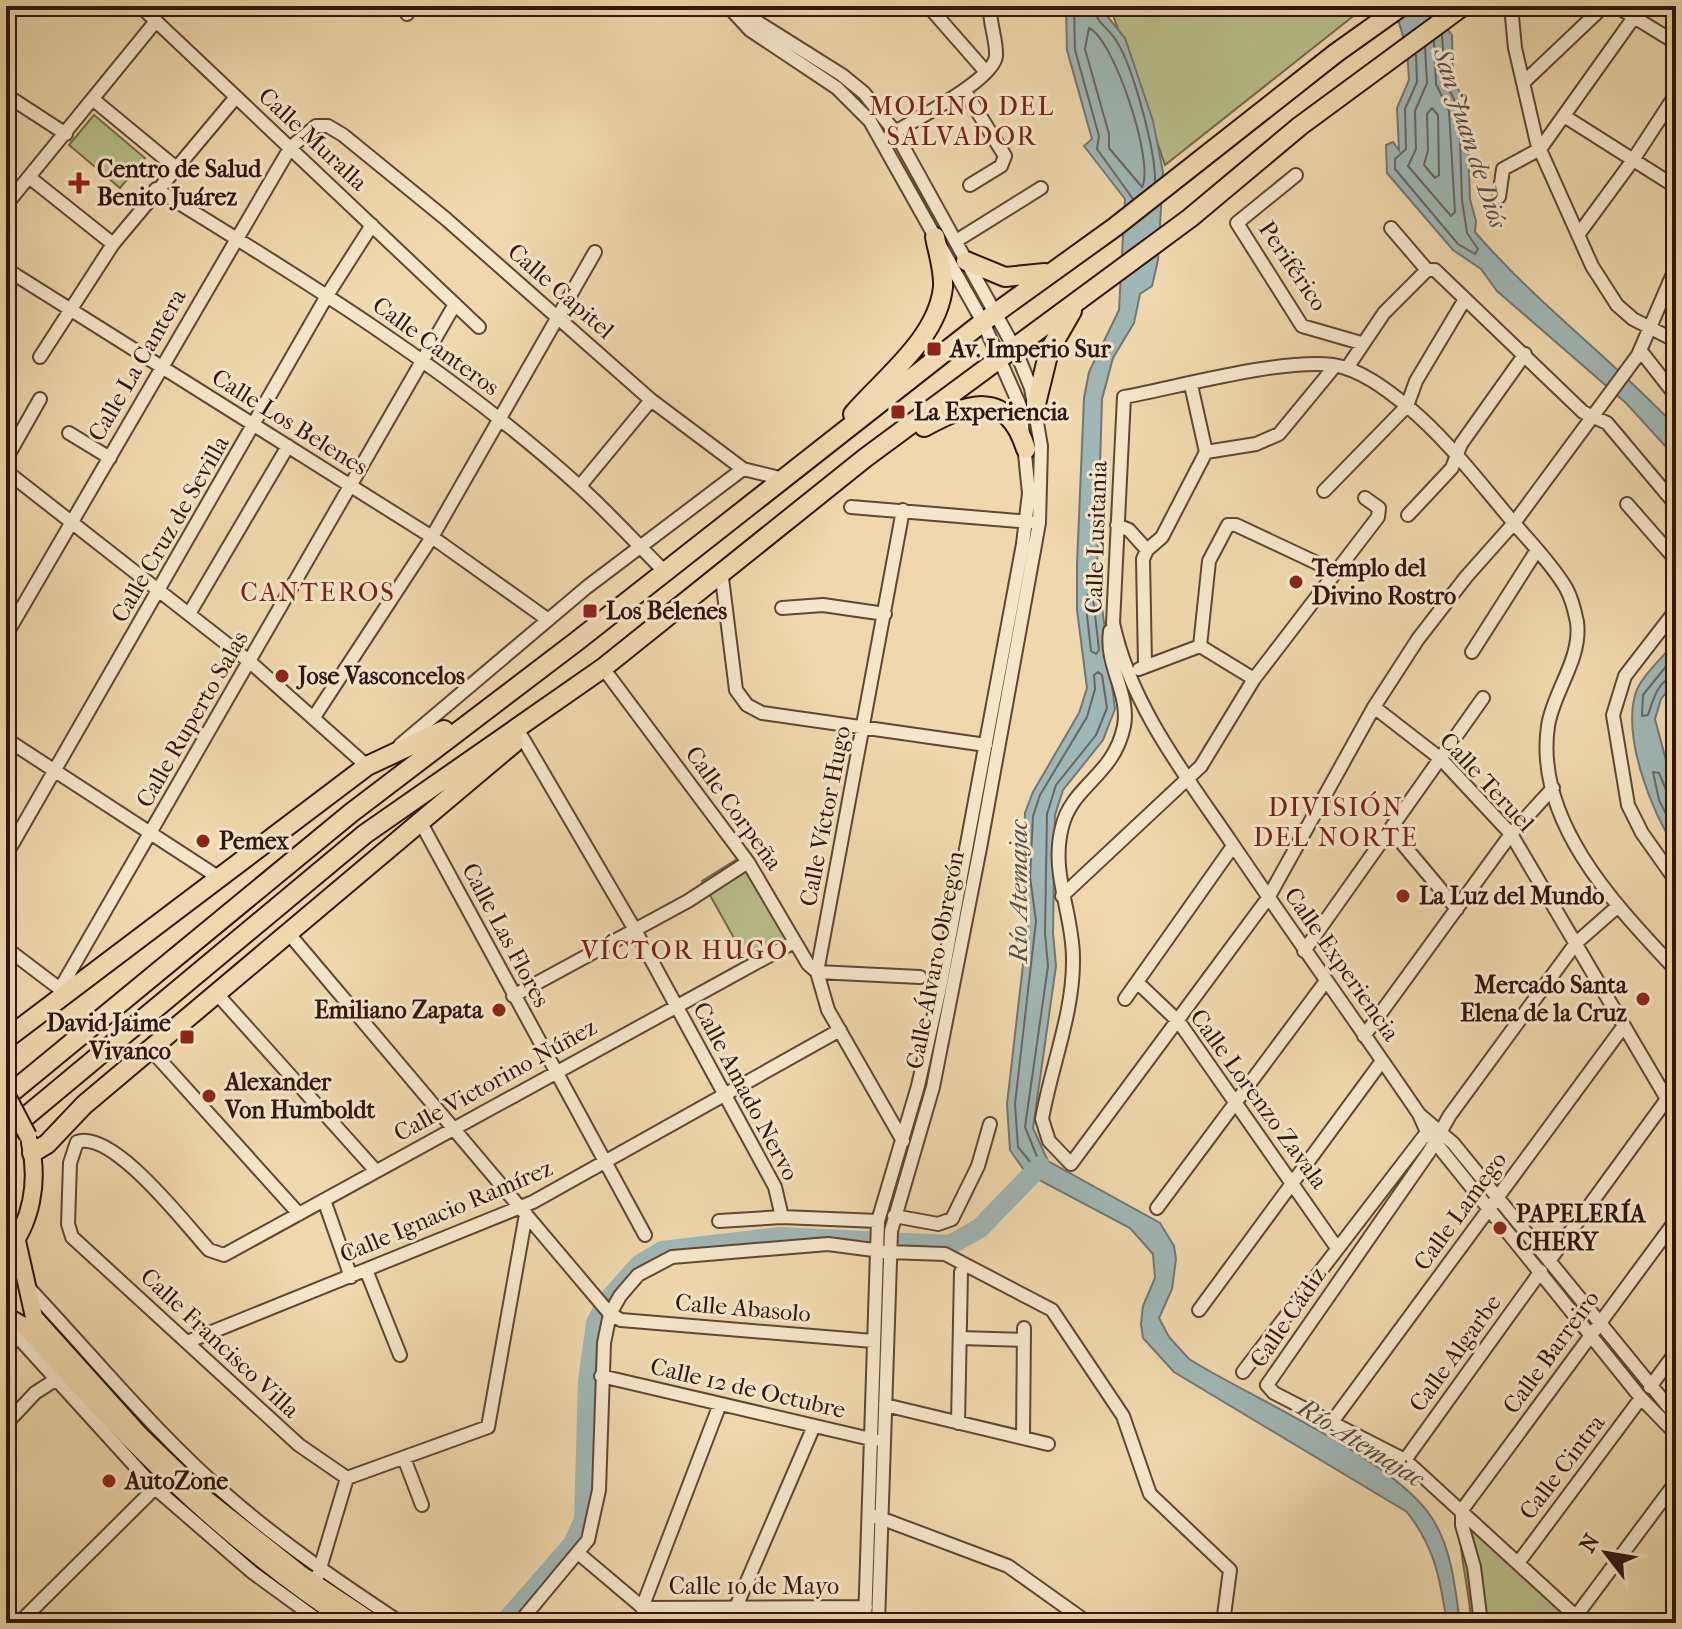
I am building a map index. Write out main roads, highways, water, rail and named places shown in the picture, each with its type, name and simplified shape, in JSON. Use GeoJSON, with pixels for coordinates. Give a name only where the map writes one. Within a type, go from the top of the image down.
{"type":"FeatureCollection","features":[{"type":"Feature","properties":{"kind":"highway"},"geometry":{"type":"LineString","coordinates":[[6,1133],[365,834],[603,668],[721,570],[865,458],[1190,218],[1300,126],[1463,6]]}},
{"type":"Feature","properties":{"kind":"highway"},"geometry":{"type":"LineString","coordinates":[[6,1095],[351,813],[495,700],[665,572],[990,318],[1171,184],[1336,53],[1398,10]]}},
{"type":"Feature","properties":{"kind":"highway"},"geometry":{"type":"LineString","coordinates":[[834,440],[914,347],[935,313],[943,283],[935,237]]}},
{"type":"Feature","properties":{"kind":"highway"},"geometry":{"type":"LineString","coordinates":[[966,261],[1005,277],[1052,272]]}},
{"type":"Feature","properties":{"kind":"highway"},"geometry":{"type":"LineString","coordinates":[[1036,404],[1049,351],[1084,296]]}},
{"type":"Feature","properties":{"kind":"highway"},"geometry":{"type":"LineString","coordinates":[[865,458],[959,408],[979,405],[1003,414],[1018,430],[1026,449]]}},
{"type":"Feature","properties":{"kind":"highway"},"geometry":{"type":"LineString","coordinates":[[30,1144],[47,1144],[84,1105],[290,935],[522,737],[565,695]]}},
{"type":"Feature","properties":{"kind":"highway"},"geometry":{"type":"LineString","coordinates":[[6,1039],[63,991],[221,879],[367,766],[441,732],[495,700]]}},
{"type":"Feature","properties":{"kind":"main road"},"geometry":{"type":"LineString","coordinates":[[6,1095],[30,1144],[32,1198],[11,1247],[27,1286],[34,1317],[140,1435],[206,1499],[350,1623]]}},
{"type":"Feature","properties":{"kind":"main road"},"geometry":{"type":"LineString","coordinates":[[6,1316],[24,1326],[158,1471],[252,1553],[313,1591],[374,1623]]}},
{"type":"Feature","properties":{"kind":"water"},"geometry":{"type":"Polygon","coordinates":[[[1066,6],[1099,6],[1125,38],[1153,121],[1163,172],[1158,260],[1152,286],[1140,294],[1134,323],[1113,358],[1102,399],[1097,568],[1115,709],[1103,740],[1063,790],[1055,815],[1053,933],[1056,966],[1033,1128],[1048,1161],[1160,1223],[1174,1246],[1176,1259],[1172,1289],[1159,1318],[1169,1337],[1189,1359],[1355,1452],[1413,1496],[1432,1518],[1452,1569],[1460,1623],[1447,1623],[1435,1564],[1424,1538],[1407,1512],[1174,1372],[1143,1338],[1143,1306],[1155,1278],[1153,1254],[1130,1228],[1026,1173],[1010,1150],[1007,1104],[1028,921],[1022,877],[1025,813],[1033,792],[1079,713],[1087,688],[1077,610],[1084,398],[1089,372],[1119,310],[1125,199],[1084,146],[1092,139],[1067,50],[1066,6]]]}},
{"type":"Feature","properties":{"kind":"water"},"geometry":{"type":"Polygon","coordinates":[[[1394,6],[1429,6],[1452,35],[1453,80],[1467,106],[1470,199],[1476,221],[1475,232],[1523,283],[1676,427],[1676,458],[1626,403],[1497,291],[1481,269],[1453,250],[1387,173],[1386,145],[1393,142],[1399,150],[1397,108],[1409,80],[1407,49],[1394,6]]]}},
{"type":"Feature","properties":{"kind":"water"},"geometry":{"type":"Polygon","coordinates":[[[1676,641],[1676,680],[1661,699],[1655,719],[1676,798],[1676,849],[1658,816],[1642,775],[1636,754],[1632,713],[1635,695],[1642,681],[1676,641]]]}},
{"type":"Feature","properties":{"kind":"waterway"},"geometry":{"type":"LineString","coordinates":[[504,1623],[573,1544],[584,1520],[588,1381],[596,1323],[609,1299],[639,1265],[662,1251],[780,1237],[950,1245],[980,1228],[1040,1166]]}},
{"type":"Feature","properties":{"kind":"place","name":"Centro de Salud Benito Juárez"},"geometry":{"type":"Point","coordinates":[79,183]}},
{"type":"Feature","properties":{"kind":"place","name":"Av. Imperio Sur"},"geometry":{"type":"Point","coordinates":[934,349]}},
{"type":"Feature","properties":{"kind":"place","name":"La Experiencia"},"geometry":{"type":"Point","coordinates":[898,412]}},
{"type":"Feature","properties":{"kind":"place","name":"Templo del Divino Rostro"},"geometry":{"type":"Point","coordinates":[1296,582]}},
{"type":"Feature","properties":{"kind":"place","name":"Los Belenes"},"geometry":{"type":"Point","coordinates":[590,611]}},
{"type":"Feature","properties":{"kind":"place","name":"Jose Vasconcelos"},"geometry":{"type":"Point","coordinates":[282,676]}},
{"type":"Feature","properties":{"kind":"place","name":"Pemex"},"geometry":{"type":"Point","coordinates":[203,841]}},
{"type":"Feature","properties":{"kind":"place","name":"La Luz del Mundo"},"geometry":{"type":"Point","coordinates":[1403,896]}},
{"type":"Feature","properties":{"kind":"place","name":"Mercado Santa Elena de la Cruz"},"geometry":{"type":"Point","coordinates":[1643,999]}},
{"type":"Feature","properties":{"kind":"place","name":"Emiliano Zapata"},"geometry":{"type":"Point","coordinates":[499,1010]}},
{"type":"Feature","properties":{"kind":"place","name":"David Jaime Vivanco"},"geometry":{"type":"Point","coordinates":[187,1037]}},
{"type":"Feature","properties":{"kind":"place","name":"Alexander Von Humboldt"},"geometry":{"type":"Point","coordinates":[209,1096]}},
{"type":"Feature","properties":{"kind":"place","name":"PAPELERÍA CHERY"},"geometry":{"type":"Point","coordinates":[1500,1228]}},
{"type":"Feature","properties":{"kind":"place","name":"AutoZone"},"geometry":{"type":"Point","coordinates":[109,1481]}},
{"type":"Feature","properties":{"kind":"district","name":"MOLINO DEL SALVADOR"},"geometry":{"type":"Point","coordinates":[962,121]}},
{"type":"Feature","properties":{"kind":"district","name":"CANTEROS"},"geometry":{"type":"Point","coordinates":[318,592]}},
{"type":"Feature","properties":{"kind":"district","name":"DIVISIÓN DEL NORTE"},"geometry":{"type":"Point","coordinates":[1336,822]}},
{"type":"Feature","properties":{"kind":"district","name":"VÍCTOR HUGO"},"geometry":{"type":"Point","coordinates":[685,950]}},
{"type":"Feature","properties":{"kind":"water label","name":"San Juan de Diós"},"geometry":{"type":"Point","coordinates":[1470,138]}},
{"type":"Feature","properties":{"kind":"water label","name":"Río Atemajac"},"geometry":{"type":"Point","coordinates":[1018,891]}},
{"type":"Feature","properties":{"kind":"water label","name":"Río Atemajac"},"geometry":{"type":"Point","coordinates":[1361,1443]}}]}
